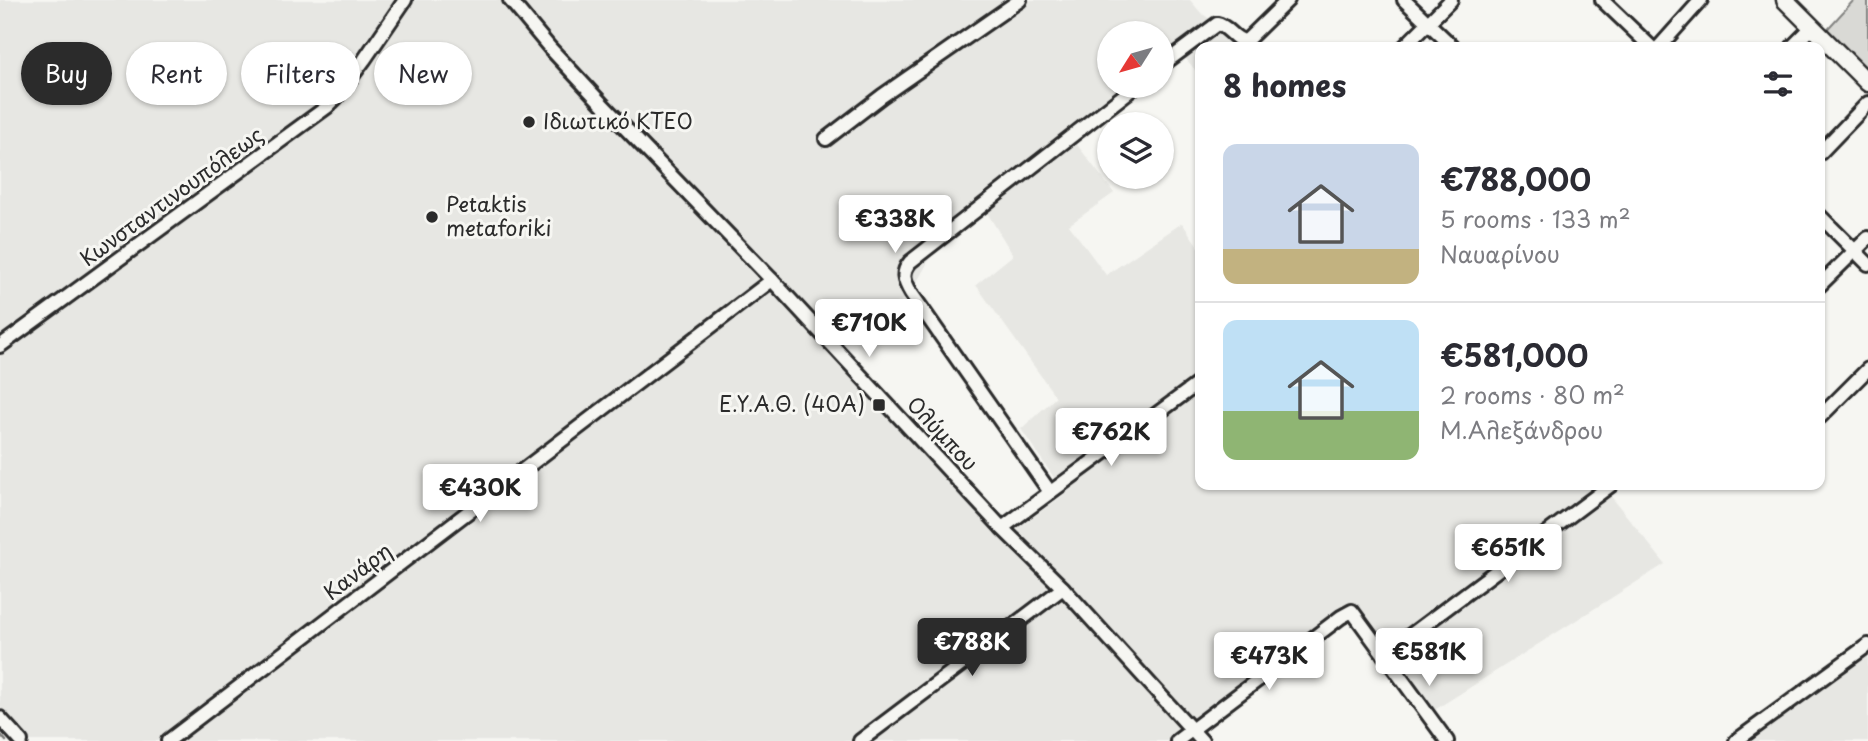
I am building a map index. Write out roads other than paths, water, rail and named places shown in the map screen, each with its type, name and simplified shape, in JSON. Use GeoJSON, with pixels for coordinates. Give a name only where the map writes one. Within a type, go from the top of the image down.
{"type":"FeatureCollection","features":[{"type":"Feature","properties":{"kind":"main road"},"geometry":{"type":"LineString","coordinates":[[1786,0],[1868,83]]}},
{"type":"Feature","properties":{"kind":"street","name":"Κωνσταντινουπόλεως"},"geometry":{"type":"LineString","coordinates":[[0,346],[327,107],[364,60],[405,0]]}},
{"type":"Feature","properties":{"kind":"street","name":"Ολύμπου"},"geometry":{"type":"LineString","coordinates":[[510,0],[603,105],[772,280],[1002,528],[1063,588],[1202,741]]}},
{"type":"Feature","properties":{"kind":"street"},"geometry":{"type":"LineString","coordinates":[[826,139],[882,96],[1020,0]]}},
{"type":"Feature","properties":{"kind":"street"},"geometry":{"type":"LineString","coordinates":[[1174,56],[1217,24],[1244,41],[1288,0]]}},
{"type":"Feature","properties":{"kind":"street"},"geometry":{"type":"LineString","coordinates":[[1404,0],[1448,42]]}},
{"type":"Feature","properties":{"kind":"street"},"geometry":{"type":"LineString","coordinates":[[1409,42],[1451,0]]}},
{"type":"Feature","properties":{"kind":"street"},"geometry":{"type":"LineString","coordinates":[[1602,0],[1646,42]]}},
{"type":"Feature","properties":{"kind":"street"},"geometry":{"type":"LineString","coordinates":[[1664,42],[1701,0]]}},
{"type":"Feature","properties":{"kind":"street"},"geometry":{"type":"LineString","coordinates":[[1797,42],[1812,27]]}},
{"type":"Feature","properties":{"kind":"street"},"geometry":{"type":"LineString","coordinates":[[1050,492],[911,293],[904,273],[910,262],[1121,98]]}},
{"type":"Feature","properties":{"kind":"street"},"geometry":{"type":"LineString","coordinates":[[1825,148],[1868,103]]}},
{"type":"Feature","properties":{"kind":"street"},"geometry":{"type":"LineString","coordinates":[[1825,221],[1868,264]]}},
{"type":"Feature","properties":{"kind":"street"},"geometry":{"type":"LineString","coordinates":[[1825,280],[1868,238]]}},
{"type":"Feature","properties":{"kind":"street","name":"Κανάρη"},"geometry":{"type":"LineString","coordinates":[[169,741],[772,280]]}},
{"type":"Feature","properties":{"kind":"street"},"geometry":{"type":"LineString","coordinates":[[1825,412],[1868,369]]}},
{"type":"Feature","properties":{"kind":"street"},"geometry":{"type":"LineString","coordinates":[[1002,528],[1195,386]]}},
{"type":"Feature","properties":{"kind":"street"},"geometry":{"type":"LineString","coordinates":[[1384,655],[1604,490]]}},
{"type":"Feature","properties":{"kind":"street"},"geometry":{"type":"LineString","coordinates":[[860,741],[1063,588]]}},
{"type":"Feature","properties":{"kind":"street"},"geometry":{"type":"LineString","coordinates":[[1177,741],[1352,611],[1447,741]]}},
{"type":"Feature","properties":{"kind":"street"},"geometry":{"type":"LineString","coordinates":[[1736,741],[1868,645]]}},
{"type":"Feature","properties":{"kind":"street"},"geometry":{"type":"LineString","coordinates":[[0,718],[21,741]]}},
{"type":"Feature","properties":{"kind":"waterway"},"geometry":{"type":"LineString","coordinates":[[0,734],[6,741]]}},
{"type":"Feature","properties":{"kind":"place","name":"Ιδιωτικό ΚΤΕΟ"},"geometry":{"type":"Point","coordinates":[529,122]}},
{"type":"Feature","properties":{"kind":"place","name":"Petaktis metaforiki"},"geometry":{"type":"Point","coordinates":[432,217]}},
{"type":"Feature","properties":{"kind":"place","name":"Ε.Υ.Α.Θ. (40Α)"},"geometry":{"type":"Point","coordinates":[879,405]}}]}
